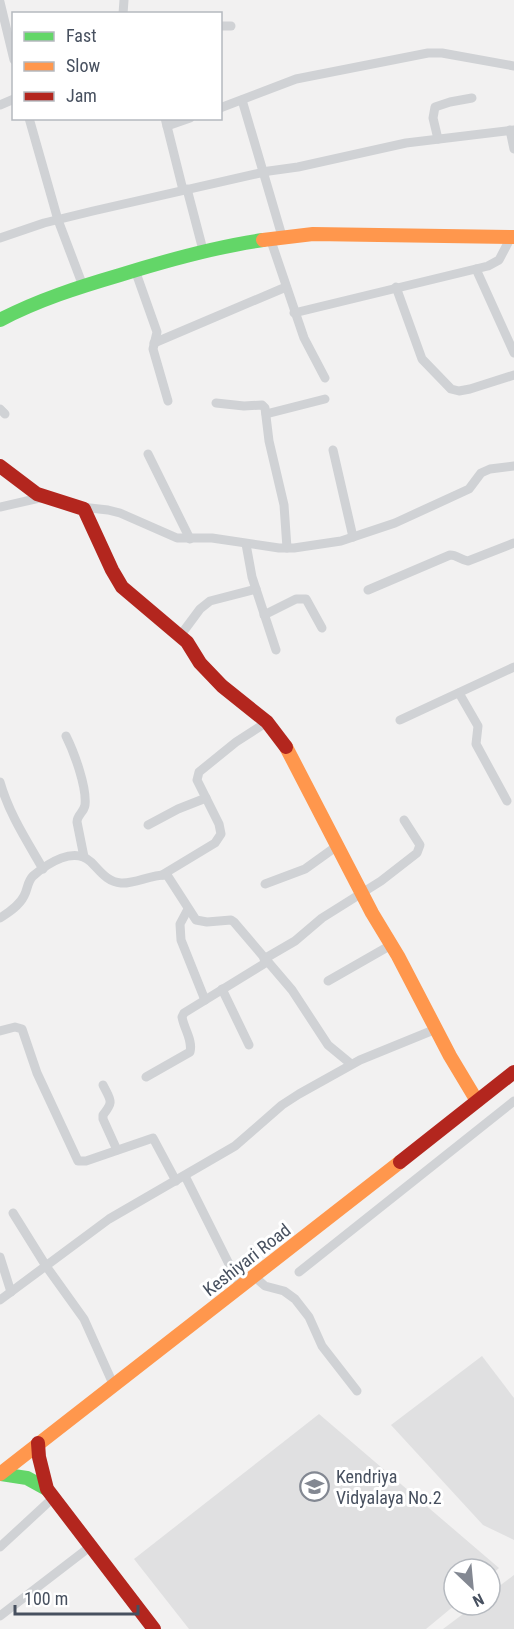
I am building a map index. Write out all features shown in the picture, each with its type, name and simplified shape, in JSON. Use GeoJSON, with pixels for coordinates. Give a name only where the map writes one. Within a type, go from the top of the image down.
{"type":"FeatureCollection","features":[{"type":"Feature","properties":{"kind":"street"},"geometry":{"type":"LineString","coordinates":[[0,2],[9,21],[12,44]]}},
{"type":"Feature","properties":{"kind":"street"},"geometry":{"type":"LineString","coordinates":[[222,26],[231,26]]}},
{"type":"Feature","properties":{"kind":"street"},"geometry":{"type":"LineString","coordinates":[[222,107],[296,79],[428,53],[442,52],[514,66]]}},
{"type":"Feature","properties":{"kind":"street"},"geometry":{"type":"LineString","coordinates":[[438,140],[433,118],[435,107],[472,99]]}},
{"type":"Feature","properties":{"kind":"street"},"geometry":{"type":"LineString","coordinates":[[242,100],[264,172],[286,287],[306,345],[325,378]]}},
{"type":"Feature","properties":{"kind":"street"},"geometry":{"type":"LineString","coordinates":[[30,120],[58,220],[83,286]]}},
{"type":"Feature","properties":{"kind":"street"},"geometry":{"type":"LineString","coordinates":[[166,122],[202,250]]}},
{"type":"Feature","properties":{"kind":"street"},"geometry":{"type":"LineString","coordinates":[[0,238],[58,220],[185,190],[406,143],[512,130],[514,149]]}},
{"type":"Feature","properties":{"kind":"street"},"geometry":{"type":"LineString","coordinates":[[0,320],[26,306],[135,270],[202,250],[276,237],[313,234],[512,237]]}},
{"type":"Feature","properties":{"kind":"street"},"geometry":{"type":"LineString","coordinates":[[294,313],[488,266],[498,260],[512,237]]}},
{"type":"Feature","properties":{"kind":"street"},"geometry":{"type":"LineString","coordinates":[[476,268],[514,353]]}},
{"type":"Feature","properties":{"kind":"street"},"geometry":{"type":"LineString","coordinates":[[135,270],[157,332],[153,349],[168,401]]}},
{"type":"Feature","properties":{"kind":"street"},"geometry":{"type":"LineString","coordinates":[[154,343],[286,287]]}},
{"type":"Feature","properties":{"kind":"street"},"geometry":{"type":"LineString","coordinates":[[396,287],[422,359],[451,389],[459,391],[514,375]]}},
{"type":"Feature","properties":{"kind":"street"},"geometry":{"type":"LineString","coordinates":[[266,414],[324,399]]}},
{"type":"Feature","properties":{"kind":"street"},"geometry":{"type":"LineString","coordinates":[[216,403],[262,405],[266,414],[269,441],[284,505],[287,548]]}},
{"type":"Feature","properties":{"kind":"street"},"geometry":{"type":"LineString","coordinates":[[333,450],[353,537]]}},
{"type":"Feature","properties":{"kind":"street"},"geometry":{"type":"LineString","coordinates":[[148,454],[190,539]]}},
{"type":"Feature","properties":{"kind":"street"},"geometry":{"type":"LineString","coordinates":[[0,466],[44,497],[81,507],[120,513],[166,535],[190,539],[212,538],[287,548],[321,545],[395,523],[469,489],[481,473],[490,469],[514,466]]}},
{"type":"Feature","properties":{"kind":"street"},"geometry":{"type":"LineString","coordinates":[[0,507],[44,497]]}},
{"type":"Feature","properties":{"kind":"street"},"geometry":{"type":"LineString","coordinates":[[81,507],[87,513],[122,587],[188,646],[222,686],[267,722],[284,742],[362,893],[414,984],[435,1029],[477,1101]]}},
{"type":"Feature","properties":{"kind":"street"},"geometry":{"type":"LineString","coordinates":[[368,590],[450,555],[456,555],[468,561],[514,543]]}},
{"type":"Feature","properties":{"kind":"street"},"geometry":{"type":"LineString","coordinates":[[246,544],[256,590],[276,650]]}},
{"type":"Feature","properties":{"kind":"street"},"geometry":{"type":"LineString","coordinates":[[188,646],[200,609],[210,601],[256,590]]}},
{"type":"Feature","properties":{"kind":"street"},"geometry":{"type":"LineString","coordinates":[[264,615],[296,599],[306,599],[322,628]]}},
{"type":"Feature","properties":{"kind":"street"},"geometry":{"type":"LineString","coordinates":[[400,720],[514,667]]}},
{"type":"Feature","properties":{"kind":"street"},"geometry":{"type":"LineString","coordinates":[[459,693],[478,726],[476,744],[507,801]]}},
{"type":"Feature","properties":{"kind":"street"},"geometry":{"type":"LineString","coordinates":[[66,736],[78,763],[84,799],[85,806],[77,822],[84,857],[108,880],[122,883],[162,875],[219,839],[221,830],[197,780],[197,775],[201,768],[267,722]]}},
{"type":"Feature","properties":{"kind":"street"},"geometry":{"type":"LineString","coordinates":[[0,783],[17,825],[43,869]]}},
{"type":"Feature","properties":{"kind":"street"},"geometry":{"type":"LineString","coordinates":[[148,825],[178,809],[206,798]]}},
{"type":"Feature","properties":{"kind":"street"},"geometry":{"type":"LineString","coordinates":[[146,1077],[190,1052],[191,1042],[182,1017],[190,1009],[295,941],[322,918],[362,893],[417,853],[420,845],[404,820]]}},
{"type":"Feature","properties":{"kind":"street"},"geometry":{"type":"LineString","coordinates":[[265,884],[305,868],[337,846]]}},
{"type":"Feature","properties":{"kind":"street"},"geometry":{"type":"LineString","coordinates":[[0,918],[19,903],[30,878],[62,858],[70,855],[84,857]]}},
{"type":"Feature","properties":{"kind":"street"},"geometry":{"type":"LineString","coordinates":[[162,875],[170,878],[196,920],[234,922],[292,990],[328,1045],[351,1064]]}},
{"type":"Feature","properties":{"kind":"street"},"geometry":{"type":"LineString","coordinates":[[188,909],[180,924],[181,940],[205,999]]}},
{"type":"Feature","properties":{"kind":"street"},"geometry":{"type":"LineString","coordinates":[[328,981],[391,945]]}},
{"type":"Feature","properties":{"kind":"street"},"geometry":{"type":"LineString","coordinates":[[222,989],[249,1045]]}},
{"type":"Feature","properties":{"kind":"street"},"geometry":{"type":"LineString","coordinates":[[0,1031],[15,1027],[22,1029],[38,1073],[78,1161],[86,1161],[153,1138],[176,1181]]}},
{"type":"Feature","properties":{"kind":"street"},"geometry":{"type":"LineString","coordinates":[[0,1300],[109,1219],[235,1146],[282,1105],[351,1064],[435,1029]]}},
{"type":"Feature","properties":{"kind":"street","name":"Keshiyari Road"},"geometry":{"type":"LineString","coordinates":[[0,1474],[241,1288],[514,1072]]}},
{"type":"Feature","properties":{"kind":"street"},"geometry":{"type":"LineString","coordinates":[[103,1085],[111,1106],[103,1115],[117,1150]]}},
{"type":"Feature","properties":{"kind":"street"},"geometry":{"type":"LineString","coordinates":[[298,1272],[514,1101]]}},
{"type":"Feature","properties":{"kind":"street"},"geometry":{"type":"LineString","coordinates":[[185,1176],[241,1288]]}},
{"type":"Feature","properties":{"kind":"street"},"geometry":{"type":"LineString","coordinates":[[14,1213],[46,1266],[84,1319],[114,1386]]}},
{"type":"Feature","properties":{"kind":"street"},"geometry":{"type":"LineString","coordinates":[[0,1257],[11,1293]]}},
{"type":"Feature","properties":{"kind":"street"},"geometry":{"type":"LineString","coordinates":[[255,1277],[265,1286],[284,1291],[295,1299],[309,1317],[321,1346],[357,1391]]}},
{"type":"Feature","properties":{"kind":"street"},"geometry":{"type":"LineString","coordinates":[[38,1443],[39,1457],[50,1493],[154,1629]]}},
{"type":"Feature","properties":{"kind":"street"},"geometry":{"type":"LineString","coordinates":[[0,1474],[19,1476],[50,1493]]}},
{"type":"Feature","properties":{"kind":"street"},"geometry":{"type":"LineString","coordinates":[[0,1547],[50,1493]]}},
{"type":"Feature","properties":{"kind":"street"},"geometry":{"type":"LineString","coordinates":[[0,1616],[91,1546]]}},
{"type":"Feature","properties":{"kind":"shaded area"},"geometry":{"type":"Polygon","coordinates":[[[482,1356],[514,1398],[514,1540],[483,1525],[391,1425],[482,1356]]]}},
{"type":"Feature","properties":{"kind":"shaded area","name":"Kendriya Vidyalaya No.2"},"geometry":{"type":"Polygon","coordinates":[[[319,1414],[486,1557],[442,1557],[442,1616],[426,1629],[189,1629],[134,1559],[319,1414]]]}},
{"type":"Feature","properties":{"kind":"shaded area"},"geometry":{"type":"Polygon","coordinates":[[[514,1575],[514,1629],[443,1629],[459,1617],[502,1617],[502,1584],[514,1575]]]}},
{"type":"Feature","properties":{"kind":"traffic: fast"},"geometry":{"type":"LineString","coordinates":[[0,320],[74,289],[156,264],[227,246],[263,240]]}},
{"type":"Feature","properties":{"kind":"traffic: fast"},"geometry":{"type":"LineString","coordinates":[[0,1474],[27,1478],[47,1489]]}},
{"type":"Feature","properties":{"kind":"traffic: slow"},"geometry":{"type":"LineString","coordinates":[[263,240],[313,234],[514,237]]}},
{"type":"Feature","properties":{"kind":"traffic: slow"},"geometry":{"type":"LineString","coordinates":[[286,747],[372,913],[477,1101]]}},
{"type":"Feature","properties":{"kind":"traffic: slow"},"geometry":{"type":"LineString","coordinates":[[0,1474],[400,1162]]}},
{"type":"Feature","properties":{"kind":"traffic: jam"},"geometry":{"type":"LineString","coordinates":[[0,466],[37,494],[84,509],[122,587],[187,642],[200,663],[222,686],[267,722],[286,747]]}},
{"type":"Feature","properties":{"kind":"traffic: jam"},"geometry":{"type":"LineString","coordinates":[[400,1162],[514,1072]]}},
{"type":"Feature","properties":{"kind":"traffic: jam"},"geometry":{"type":"LineString","coordinates":[[38,1443],[47,1489],[154,1629]]}},
{"type":"Feature","properties":{"kind":"place","name":"Kendriya Vidyalaya No.2"},"geometry":{"type":"Point","coordinates":[315,1487]}}]}
